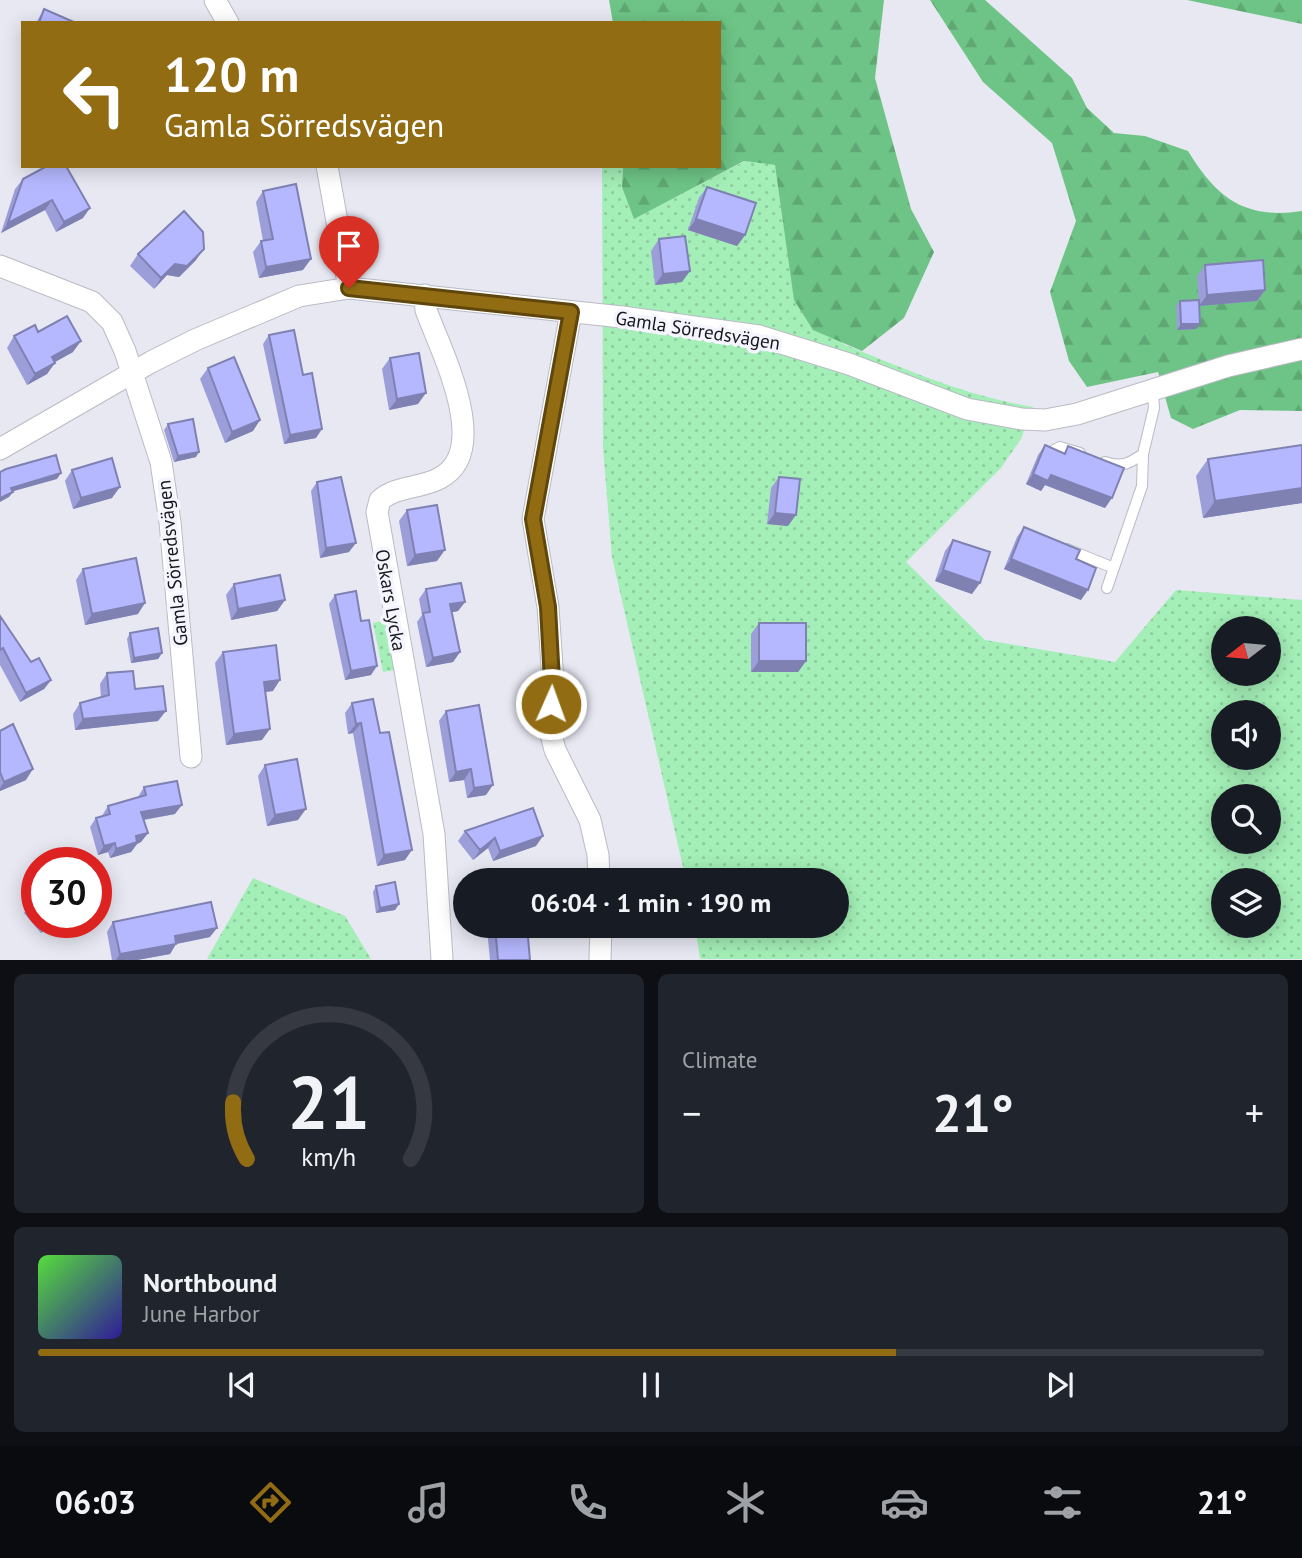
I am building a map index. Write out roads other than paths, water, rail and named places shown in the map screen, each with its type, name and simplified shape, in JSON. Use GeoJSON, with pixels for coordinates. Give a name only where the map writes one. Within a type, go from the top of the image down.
{"type":"FeatureCollection","features":[{"type":"Feature","properties":{"kind":"street"},"geometry":{"type":"LineString","coordinates":[[215,0],[227,21]]}},
{"type":"Feature","properties":{"kind":"street"},"geometry":{"type":"LineString","coordinates":[[327,168],[349,288]]}},
{"type":"Feature","properties":{"kind":"street","name":"Gamla Sörredsvägen"},"geometry":{"type":"LineString","coordinates":[[0,266],[92,302],[112,323],[133,372],[158,450],[168,510],[191,757]]}},
{"type":"Feature","properties":{"kind":"street","name":"Gamla Sörredsvägen"},"geometry":{"type":"LineString","coordinates":[[0,449],[133,372],[269,307],[318,291],[349,288],[759,336],[849,365],[967,409],[1012,418],[1045,420],[1077,414],[1228,366],[1302,349]]}},
{"type":"Feature","properties":{"kind":"street","name":"Oskars Lycka"},"geometry":{"type":"LineString","coordinates":[[425,295],[426,310],[461,407],[462,448],[453,467],[442,478],[396,490],[380,500],[377,512],[435,834],[442,960]]}},
{"type":"Feature","properties":{"kind":"street"},"geometry":{"type":"LineString","coordinates":[[571,312],[533,519],[548,607],[552,681],[549,726],[555,750],[590,820],[599,868]]}},
{"type":"Feature","properties":{"kind":"street"},"geometry":{"type":"LineString","coordinates":[[600,960],[601,938]]}},
{"type":"Feature","properties":{"kind":"lane"},"geometry":{"type":"LineString","coordinates":[[1107,588],[1142,486],[1143,454],[1154,408],[1153,391]]}},
{"type":"Feature","properties":{"kind":"lane"},"geometry":{"type":"LineString","coordinates":[[1054,450],[1060,447],[1115,466],[1128,464],[1143,454]]}},
{"type":"Feature","properties":{"kind":"lane"},"geometry":{"type":"LineString","coordinates":[[1067,549],[1114,568]]}}]}
